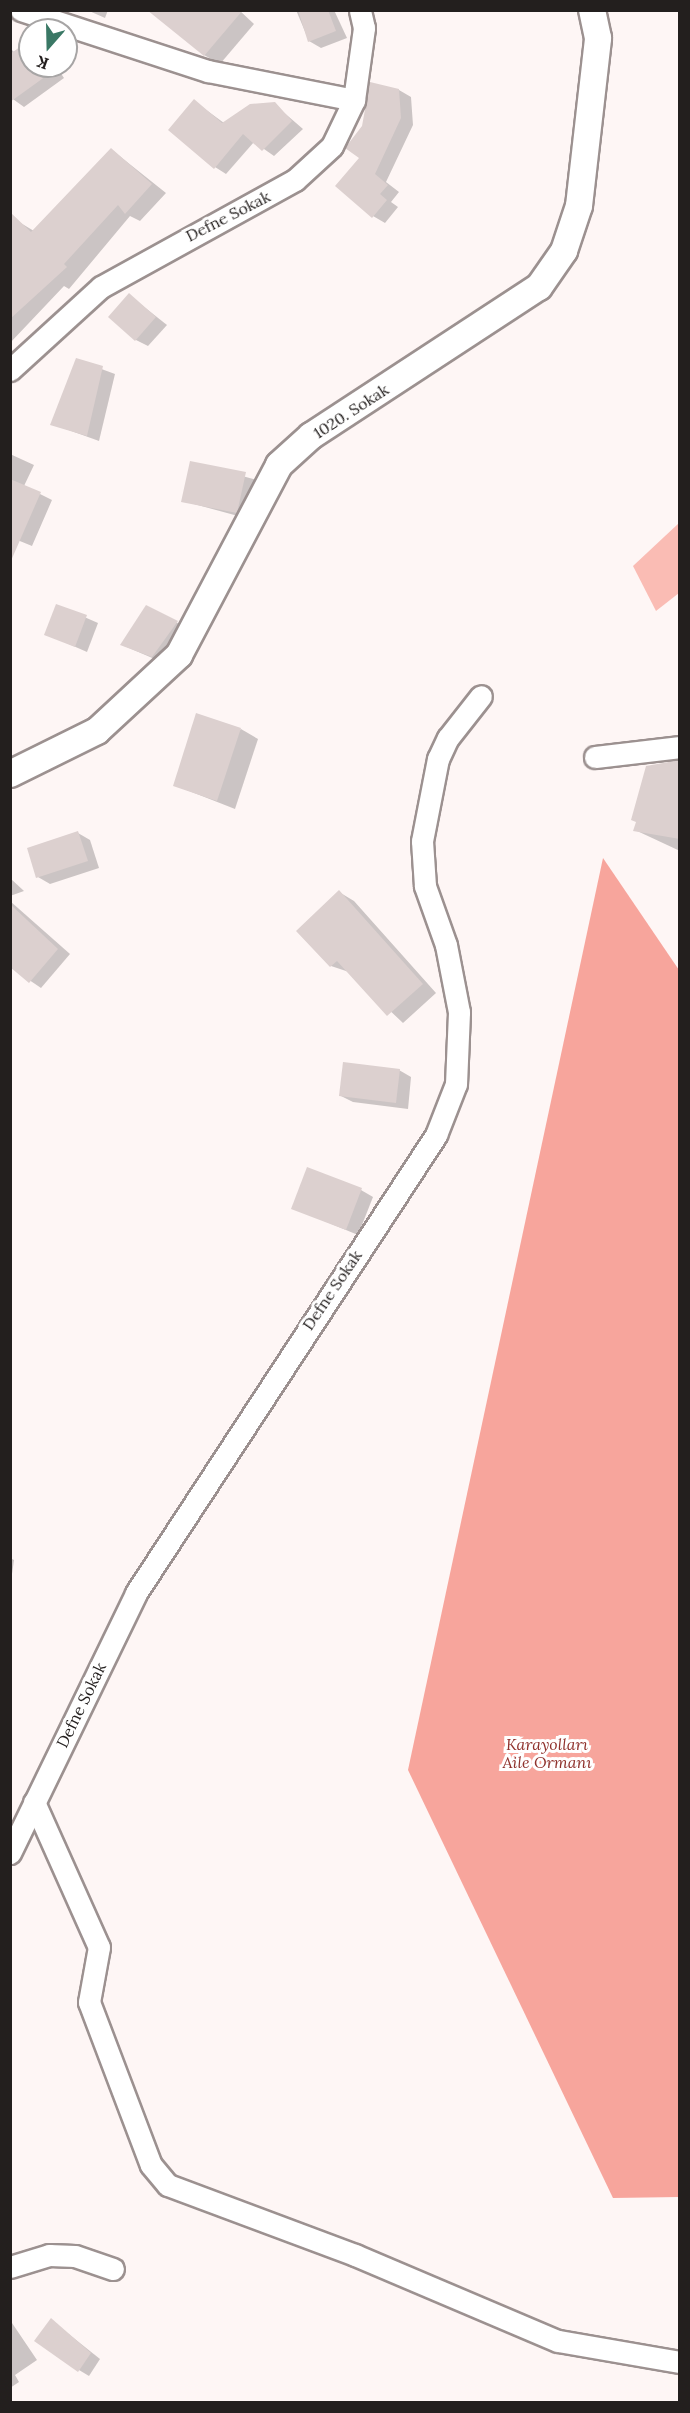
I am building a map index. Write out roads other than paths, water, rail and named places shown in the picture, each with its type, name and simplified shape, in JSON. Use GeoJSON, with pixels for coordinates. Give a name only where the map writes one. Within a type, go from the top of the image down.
{"type":"FeatureCollection","features":[{"type":"Feature","properties":{"kind":"street"},"geometry":{"type":"LineString","coordinates":[[21,10],[208,71],[354,100]]}},
{"type":"Feature","properties":{"kind":"street","name":"Defne Sokak"},"geometry":{"type":"LineString","coordinates":[[10,370],[101,287],[295,180],[332,146],[354,100],[364,28],[360,10]]}},
{"type":"Feature","properties":{"kind":"street","name":"1020. Sokak"},"geometry":{"type":"LineString","coordinates":[[10,774],[97,731],[179,655],[279,465],[310,436],[539,287],[564,251],[579,206],[598,38],[592,10]]}},
{"type":"Feature","properties":{"kind":"street","name":"Defne Sokak"},"geometry":{"type":"LineString","coordinates":[[10,1853],[136,1593],[436,1135],[456,1084],[459,1012],[446,945],[425,886],[422,841],[438,759],[481,696]]}},
{"type":"Feature","properties":{"kind":"street"},"geometry":{"type":"LineString","coordinates":[[595,757],[680,747]]}},
{"type":"Feature","properties":{"kind":"street"},"geometry":{"type":"LineString","coordinates":[[34,1802],[99,1947],[89,2002],[151,2165],[168,2185],[355,2255],[558,2341],[680,2362]]}},
{"type":"Feature","properties":{"kind":"street"},"geometry":{"type":"LineString","coordinates":[[10,2267],[49,2255],[75,2256],[113,2269]]}},
{"type":"Feature","properties":{"kind":"park label","name":"Karayolları Aile Ormanı"},"geometry":{"type":"Point","coordinates":[547,1753]}}]}
